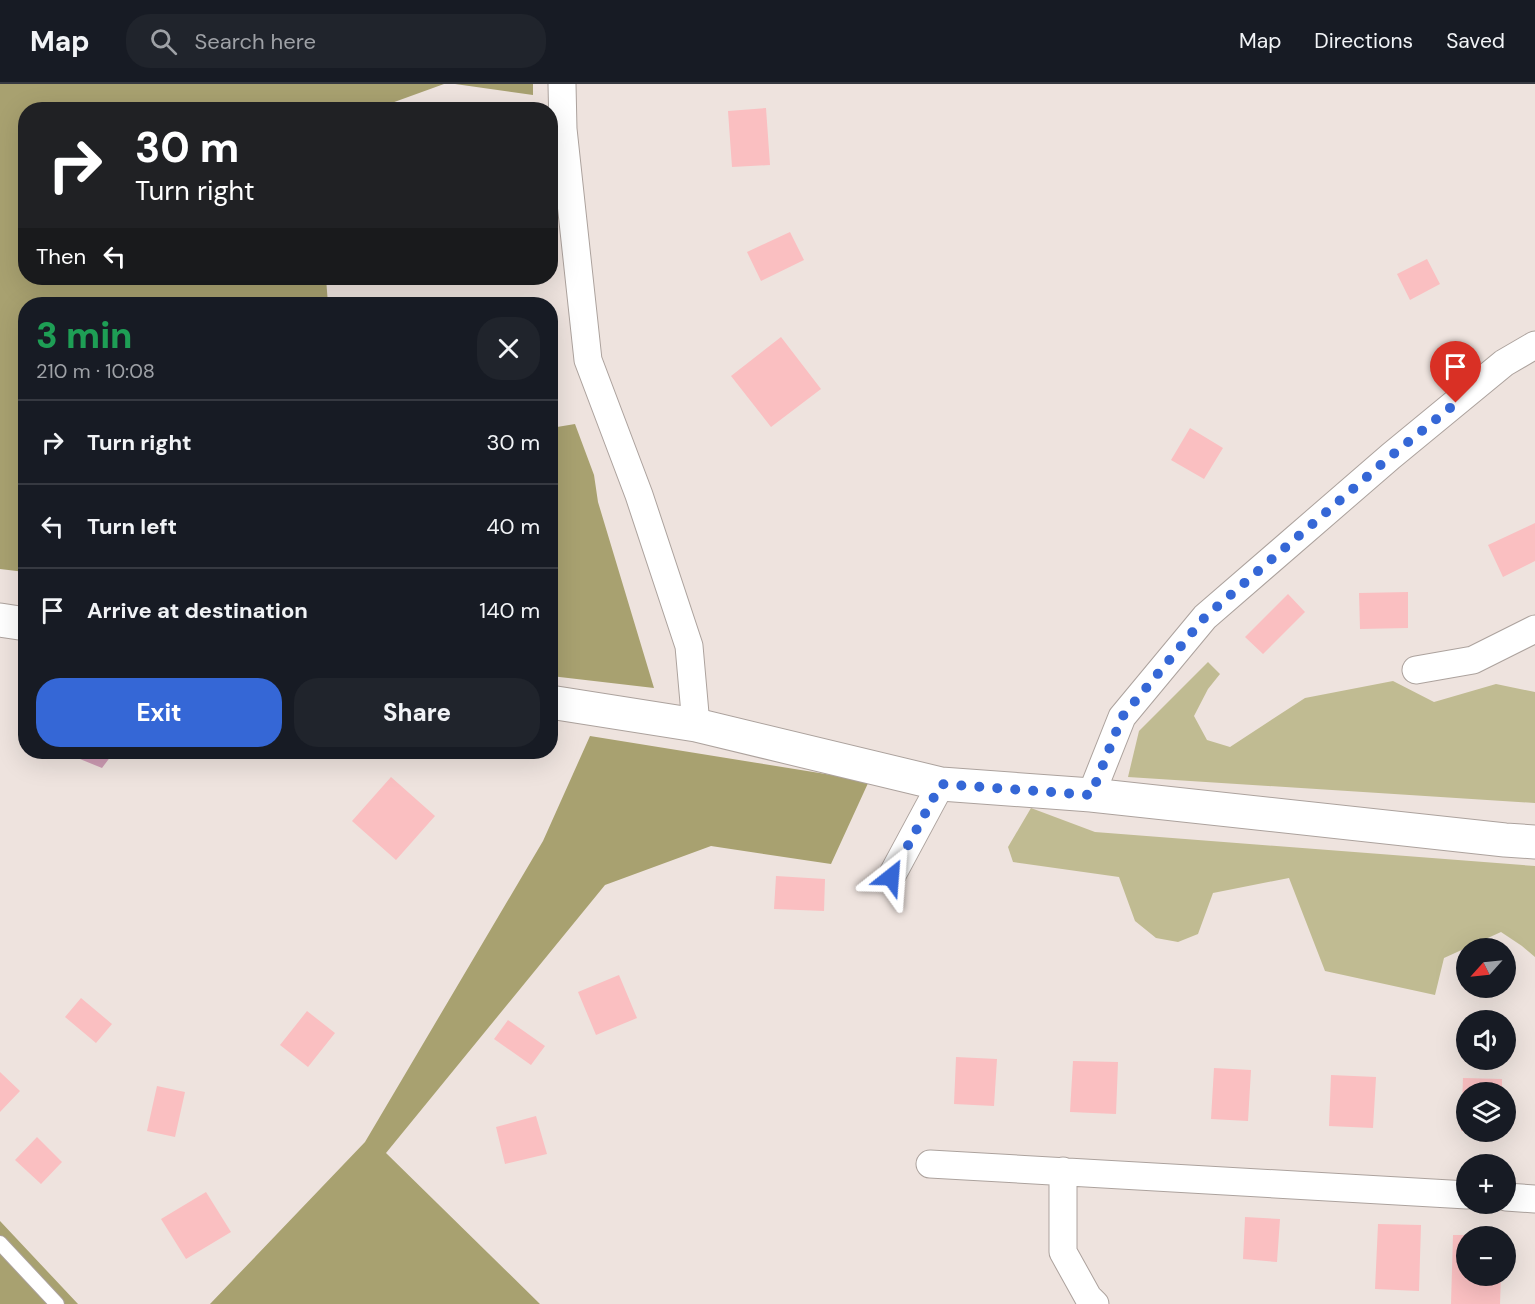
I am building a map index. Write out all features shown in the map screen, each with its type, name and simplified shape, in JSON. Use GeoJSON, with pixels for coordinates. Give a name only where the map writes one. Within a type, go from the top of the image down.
{"type":"FeatureCollection","features":[{"type":"Feature","properties":{"kind":"street"},"geometry":{"type":"LineString","coordinates":[[562,84],[563,129],[588,360],[639,495],[688,646],[696,725]]}},
{"type":"Feature","properties":{"kind":"street"},"geometry":{"type":"LineString","coordinates":[[1091,795],[1122,717],[1205,617],[1504,363],[1535,345]]}},
{"type":"Feature","properties":{"kind":"street"},"geometry":{"type":"LineString","coordinates":[[0,620],[18,623]]}},
{"type":"Feature","properties":{"kind":"street"},"geometry":{"type":"LineString","coordinates":[[1416,670],[1473,660],[1535,629]]}},
{"type":"Feature","properties":{"kind":"street"},"geometry":{"type":"LineString","coordinates":[[558,703],[696,725],[941,784],[1091,795],[1535,842]]}},
{"type":"Feature","properties":{"kind":"street"},"geometry":{"type":"LineString","coordinates":[[891,877],[941,784]]}},
{"type":"Feature","properties":{"kind":"street"},"geometry":{"type":"LineString","coordinates":[[930,1164],[1456,1194]]}},
{"type":"Feature","properties":{"kind":"street"},"geometry":{"type":"LineString","coordinates":[[1063,1171],[1063,1252],[1088,1297],[1095,1304]]}},
{"type":"Feature","properties":{"kind":"street"},"geometry":{"type":"LineString","coordinates":[[1516,1198],[1535,1199]]}},
{"type":"Feature","properties":{"kind":"lane"},"geometry":{"type":"LineString","coordinates":[[0,1243],[57,1304]]}},
{"type":"Feature","properties":{"kind":"shaded area"},"geometry":{"type":"Polygon","coordinates":[[[0,84],[444,84],[394,102],[18,102],[18,285],[327,285],[327,297],[18,297],[18,571],[0,569],[0,84]]]}},
{"type":"Feature","properties":{"kind":"shaded area"},"geometry":{"type":"Polygon","coordinates":[[[455,84],[533,84],[533,95],[455,84]]]}},
{"type":"Feature","properties":{"kind":"shaded area"},"geometry":{"type":"Polygon","coordinates":[[[575,424],[594,475],[598,502],[654,688],[558,677],[558,427],[575,424]]]}},
{"type":"Feature","properties":{"kind":"shaded area"},"geometry":{"type":"Polygon","coordinates":[[[1208,662],[1220,674],[1208,689],[1194,716],[1207,740],[1230,747],[1305,698],[1393,681],[1434,702],[1496,684],[1535,692],[1535,803],[1128,777],[1139,731],[1208,662]]]}},
{"type":"Feature","properties":{"kind":"shaded area"},"geometry":{"type":"Polygon","coordinates":[[[590,736],[869,781],[831,864],[711,846],[605,885],[386,1153],[540,1304],[210,1304],[365,1142],[543,841],[590,736]]]}},
{"type":"Feature","properties":{"kind":"shaded area"},"geometry":{"type":"Polygon","coordinates":[[[80,759],[109,759],[102,768],[80,759]]]}},
{"type":"Feature","properties":{"kind":"shaded area"},"geometry":{"type":"Polygon","coordinates":[[[1031,808],[1095,832],[1535,866],[1535,957],[1516,942],[1516,938],[1510,938],[1501,932],[1488,938],[1456,938],[1456,953],[1444,958],[1435,995],[1325,971],[1289,878],[1213,893],[1198,934],[1178,942],[1156,938],[1135,921],[1119,877],[1013,862],[1008,847],[1031,808]]]}},
{"type":"Feature","properties":{"kind":"shaded area"},"geometry":{"type":"Polygon","coordinates":[[[0,1221],[78,1304],[0,1304],[0,1221]]]}},
{"type":"Feature","properties":{"kind":"building"},"geometry":{"type":"Polygon","coordinates":[[[766,108],[770,165],[732,167],[728,111],[766,108]]]}},
{"type":"Feature","properties":{"kind":"building"},"geometry":{"type":"Polygon","coordinates":[[[790,232],[804,260],[761,281],[747,252],[790,232]]]}},
{"type":"Feature","properties":{"kind":"building"},"geometry":{"type":"Polygon","coordinates":[[[1427,259],[1440,284],[1410,300],[1397,274],[1427,259]]]}},
{"type":"Feature","properties":{"kind":"building"},"geometry":{"type":"Polygon","coordinates":[[[781,337],[821,389],[771,427],[731,376],[781,337]]]}},
{"type":"Feature","properties":{"kind":"building"},"geometry":{"type":"Polygon","coordinates":[[[1190,428],[1223,448],[1204,479],[1171,460],[1190,428]]]}},
{"type":"Feature","properties":{"kind":"building"},"geometry":{"type":"Polygon","coordinates":[[[1535,523],[1535,561],[1503,577],[1488,545],[1535,523]]]}},
{"type":"Feature","properties":{"kind":"building"},"geometry":{"type":"Polygon","coordinates":[[[1408,592],[1408,628],[1360,629],[1359,593],[1408,592]]]}},
{"type":"Feature","properties":{"kind":"building"},"geometry":{"type":"Polygon","coordinates":[[[1288,594],[1305,612],[1263,654],[1245,637],[1288,594]]]}},
{"type":"Feature","properties":{"kind":"building"},"geometry":{"type":"Polygon","coordinates":[[[391,777],[435,816],[396,860],[352,821],[391,777]]]}},
{"type":"Feature","properties":{"kind":"building"},"geometry":{"type":"Polygon","coordinates":[[[776,876],[825,879],[824,911],[774,909],[776,876]]]}},
{"type":"Feature","properties":{"kind":"building"},"geometry":{"type":"Polygon","coordinates":[[[619,975],[637,1018],[596,1035],[578,992],[619,975]]]}},
{"type":"Feature","properties":{"kind":"building"},"geometry":{"type":"Polygon","coordinates":[[[81,998],[112,1024],[96,1043],[65,1017],[81,998]]]}},
{"type":"Feature","properties":{"kind":"building"},"geometry":{"type":"Polygon","coordinates":[[[307,1011],[335,1033],[308,1067],[280,1045],[307,1011]]]}},
{"type":"Feature","properties":{"kind":"building"},"geometry":{"type":"Polygon","coordinates":[[[508,1020],[545,1046],[531,1065],[494,1039],[508,1020]]]}},
{"type":"Feature","properties":{"kind":"building"},"geometry":{"type":"Polygon","coordinates":[[[956,1057],[997,1059],[994,1106],[954,1104],[956,1057]]]}},
{"type":"Feature","properties":{"kind":"building"},"geometry":{"type":"Polygon","coordinates":[[[1073,1061],[1118,1062],[1116,1114],[1070,1112],[1073,1061]]]}},
{"type":"Feature","properties":{"kind":"building"},"geometry":{"type":"Polygon","coordinates":[[[1214,1068],[1251,1070],[1248,1121],[1211,1119],[1214,1068]]]}},
{"type":"Feature","properties":{"kind":"building"},"geometry":{"type":"Polygon","coordinates":[[[0,1072],[20,1091],[0,1112],[0,1072]]]}},
{"type":"Feature","properties":{"kind":"building"},"geometry":{"type":"Polygon","coordinates":[[[1331,1075],[1376,1077],[1373,1128],[1329,1126],[1331,1075]]]}},
{"type":"Feature","properties":{"kind":"building"},"geometry":{"type":"Polygon","coordinates":[[[1463,1078],[1502,1079],[1502,1082],[1463,1082],[1463,1078]]]}},
{"type":"Feature","properties":{"kind":"building"},"geometry":{"type":"Polygon","coordinates":[[[157,1086],[185,1092],[175,1137],[147,1131],[157,1086]]]}},
{"type":"Feature","properties":{"kind":"building"},"geometry":{"type":"Polygon","coordinates":[[[536,1116],[547,1154],[505,1164],[496,1127],[536,1116]]]}},
{"type":"Feature","properties":{"kind":"building"},"geometry":{"type":"Polygon","coordinates":[[[37,1137],[62,1162],[41,1184],[15,1160],[37,1137]]]}},
{"type":"Feature","properties":{"kind":"building"},"geometry":{"type":"Polygon","coordinates":[[[206,1192],[231,1232],[186,1259],[161,1219],[206,1192]]]}},
{"type":"Feature","properties":{"kind":"building"},"geometry":{"type":"Polygon","coordinates":[[[1245,1217],[1280,1219],[1277,1262],[1243,1259],[1245,1217]]]}},
{"type":"Feature","properties":{"kind":"building"},"geometry":{"type":"Polygon","coordinates":[[[1378,1224],[1421,1225],[1419,1291],[1375,1289],[1378,1224]]]}},
{"type":"Feature","properties":{"kind":"building"},"geometry":{"type":"Polygon","coordinates":[[[1453,1235],[1456,1235],[1456,1286],[1501,1286],[1500,1304],[1451,1304],[1453,1235]]]}},
{"type":"Feature","properties":{"kind":"route"},"geometry":{"type":"LineString","coordinates":[[891,877],[941,784],[1091,795],[1122,717],[1205,617],[1391,456],[1456,403]]}}]}
